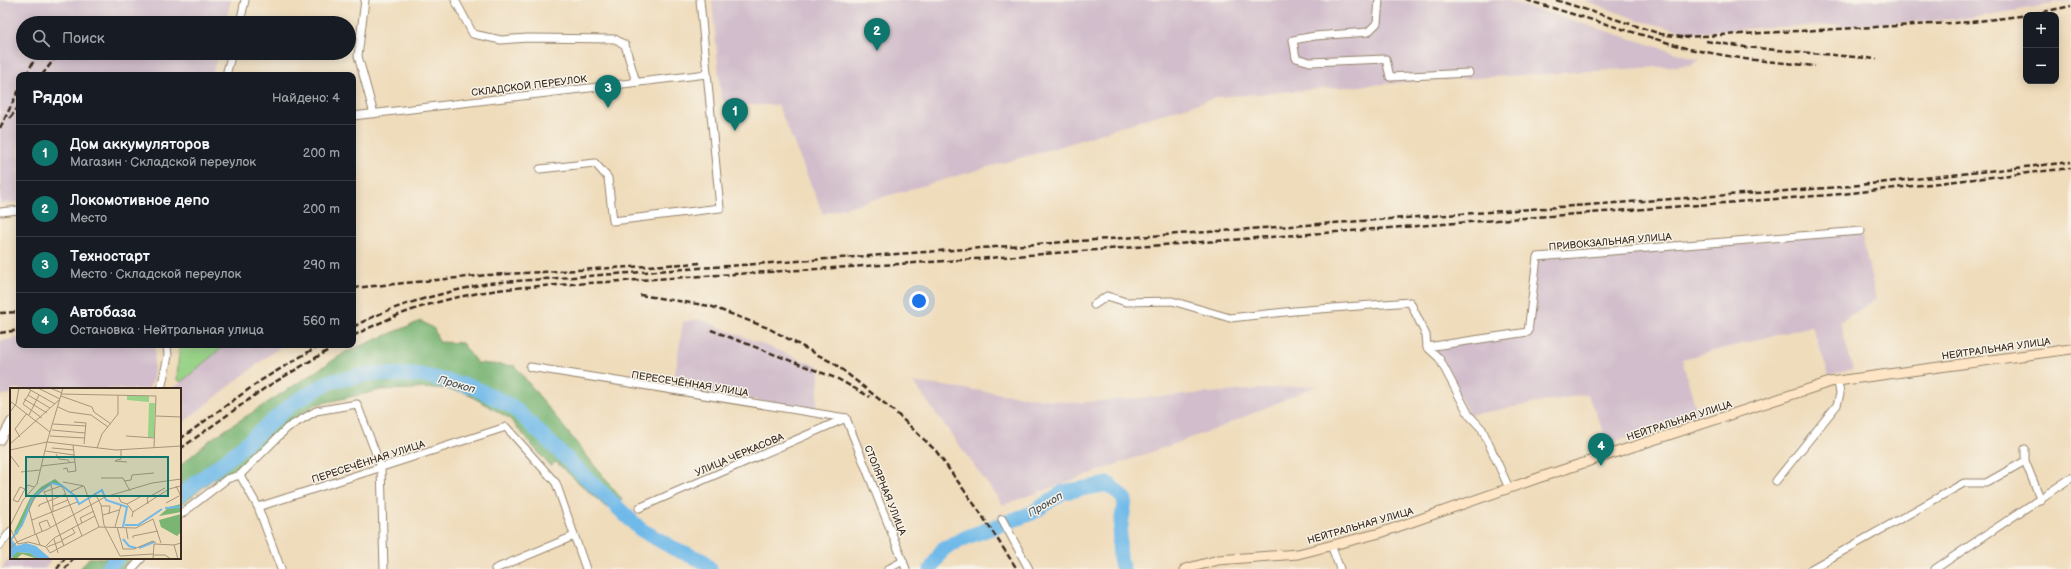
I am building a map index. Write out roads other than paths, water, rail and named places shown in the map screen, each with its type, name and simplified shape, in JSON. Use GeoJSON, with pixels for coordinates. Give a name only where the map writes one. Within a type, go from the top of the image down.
{"type":"FeatureCollection","features":[{"type":"Feature","properties":{"kind":"main road","name":"НЕЙТРАЛЬНАЯ УЛИЦА"},"geometry":{"type":"LineString","coordinates":[[1185,569],[1218,560],[1298,554],[1380,533],[1509,488],[1830,382],[2071,349]]}},
{"type":"Feature","properties":{"kind":"street"},"geometry":{"type":"LineString","coordinates":[[242,16],[246,0]]}},
{"type":"Feature","properties":{"kind":"street"},"geometry":{"type":"LineString","coordinates":[[365,0],[358,56],[374,114]]}},
{"type":"Feature","properties":{"kind":"street"},"geometry":{"type":"LineString","coordinates":[[456,0],[473,34],[501,40],[528,38],[615,39],[625,44],[636,82]]}},
{"type":"Feature","properties":{"kind":"street"},"geometry":{"type":"LineString","coordinates":[[540,168],[595,163],[608,178],[613,221],[720,208],[700,0]]}},
{"type":"Feature","properties":{"kind":"street"},"geometry":{"type":"LineString","coordinates":[[1379,0],[1377,23],[1368,32],[1315,36],[1293,40],[1296,58],[1310,62],[1386,58],[1390,77],[1469,73]]}},
{"type":"Feature","properties":{"kind":"street"},"geometry":{"type":"LineString","coordinates":[[227,72],[230,60]]}},
{"type":"Feature","properties":{"kind":"street","name":"СКЛАДСКОЙ ПЕРЕУЛОК"},"geometry":{"type":"LineString","coordinates":[[356,116],[707,74]]}},
{"type":"Feature","properties":{"kind":"street"},"geometry":{"type":"LineString","coordinates":[[0,212],[16,210]]}},
{"type":"Feature","properties":{"kind":"street","name":"ПРИВОКЗАЛЬНАЯ УЛИЦА"},"geometry":{"type":"LineString","coordinates":[[1427,347],[1528,332],[1538,257],[1861,231]]}},
{"type":"Feature","properties":{"kind":"street"},"geometry":{"type":"LineString","coordinates":[[1094,305],[1107,296],[1126,302],[1172,301],[1230,318],[1294,311],[1410,302],[1426,335],[1427,347],[1439,358],[1469,415],[1482,428],[1509,488]]}},
{"type":"Feature","properties":{"kind":"street"},"geometry":{"type":"LineString","coordinates":[[161,388],[168,356],[167,348]]}},
{"type":"Feature","properties":{"kind":"street","name":"ПЕРЕСЕЧЁННАЯ УЛИЦА"},"geometry":{"type":"LineString","coordinates":[[530,367],[846,418]]}},
{"type":"Feature","properties":{"kind":"street"},"geometry":{"type":"LineString","coordinates":[[1776,481],[1837,405],[1840,394],[1838,381]]}},
{"type":"Feature","properties":{"kind":"street"},"geometry":{"type":"LineString","coordinates":[[181,514],[227,479],[240,474],[288,428],[316,410],[357,404],[381,467],[384,569]]}},
{"type":"Feature","properties":{"kind":"street","name":"УЛИЦА ЧЕРКАСОВА"},"geometry":{"type":"LineString","coordinates":[[639,508],[846,418]]}},
{"type":"Feature","properties":{"kind":"street","name":"СТОЛЯРНАЯ УЛИЦА"},"geometry":{"type":"LineString","coordinates":[[846,418],[906,569]]}},
{"type":"Feature","properties":{"kind":"street"},"geometry":{"type":"LineString","coordinates":[[0,441],[10,423]]}},
{"type":"Feature","properties":{"kind":"street","name":"ПЕРЕСЕЧЁННАЯ УЛИЦА"},"geometry":{"type":"LineString","coordinates":[[258,507],[506,427],[556,483],[574,536]]}},
{"type":"Feature","properties":{"kind":"street"},"geometry":{"type":"LineString","coordinates":[[2025,449],[2025,461],[2041,500]]}},
{"type":"Feature","properties":{"kind":"street"},"geometry":{"type":"LineString","coordinates":[[1811,569],[1964,483],[1986,483],[2025,461]]}},
{"type":"Feature","properties":{"kind":"street"},"geometry":{"type":"LineString","coordinates":[[240,474],[258,507],[281,569]]}},
{"type":"Feature","properties":{"kind":"street"},"geometry":{"type":"LineString","coordinates":[[1935,569],[2070,480]]}},
{"type":"Feature","properties":{"kind":"street"},"geometry":{"type":"LineString","coordinates":[[1002,519],[1029,569]]}},
{"type":"Feature","properties":{"kind":"street"},"geometry":{"type":"LineString","coordinates":[[0,545],[10,532]]}},
{"type":"Feature","properties":{"kind":"street"},"geometry":{"type":"LineString","coordinates":[[495,569],[574,536],[586,569]]}},
{"type":"Feature","properties":{"kind":"street"},"geometry":{"type":"LineString","coordinates":[[1331,545],[1340,569]]}},
{"type":"Feature","properties":{"kind":"street"},"geometry":{"type":"LineString","coordinates":[[132,569],[141,559]]}},
{"type":"Feature","properties":{"kind":"street"},"geometry":{"type":"LineString","coordinates":[[888,569],[904,561]]}},
{"type":"Feature","properties":{"kind":"waterway","name":"Прокоп"},"geometry":{"type":"LineString","coordinates":[[181,494],[230,457],[293,403],[329,382],[370,374],[421,375],[473,387],[513,407],[640,529],[673,548],[703,561],[710,569]]}},
{"type":"Feature","properties":{"kind":"waterway","name":"Прокоп"},"geometry":{"type":"LineString","coordinates":[[931,569],[943,549],[967,537],[1032,513],[1063,492],[1109,484],[1125,500],[1119,543],[1123,569]]}},
{"type":"Feature","properties":{"kind":"waterway","name":"Прокоп"},"geometry":{"type":"LineString","coordinates":[[107,569],[116,559]]}},
{"type":"Feature","properties":{"kind":"railway"},"geometry":{"type":"LineString","coordinates":[[1526,0],[1689,49],[1745,59],[1815,66]]}},
{"type":"Feature","properties":{"kind":"railway"},"geometry":{"type":"LineString","coordinates":[[1556,0],[1661,34],[1688,38]]}},
{"type":"Feature","properties":{"kind":"railway"},"geometry":{"type":"LineString","coordinates":[[1684,37],[1971,22],[2028,15],[2071,6]]}},
{"type":"Feature","properties":{"kind":"railway"},"geometry":{"type":"LineString","coordinates":[[1706,41],[1745,47],[1877,59]]}},
{"type":"Feature","properties":{"kind":"railway"},"geometry":{"type":"LineString","coordinates":[[28,72],[34,60]]}},
{"type":"Feature","properties":{"kind":"railway"},"geometry":{"type":"LineString","coordinates":[[44,72],[54,60]]}},
{"type":"Feature","properties":{"kind":"railway"},"geometry":{"type":"LineString","coordinates":[[0,128],[16,96]]}},
{"type":"Feature","properties":{"kind":"railway"},"geometry":{"type":"LineString","coordinates":[[10,118],[16,110]]}},
{"type":"Feature","properties":{"kind":"railway"},"geometry":{"type":"LineString","coordinates":[[356,326],[402,305],[436,295],[488,283],[1841,187],[2071,162]]}},
{"type":"Feature","properties":{"kind":"railway"},"geometry":{"type":"LineString","coordinates":[[356,335],[395,317],[436,302],[479,293],[525,287],[962,260],[1842,194],[2071,168]]}},
{"type":"Feature","properties":{"kind":"railway"},"geometry":{"type":"LineString","coordinates":[[356,288],[488,275],[701,263]]}},
{"type":"Feature","properties":{"kind":"railway"},"geometry":{"type":"LineString","coordinates":[[640,295],[710,306],[768,328],[835,364],[894,411],[936,451],[979,511],[1017,569]]}},
{"type":"Feature","properties":{"kind":"railway"},"geometry":{"type":"LineString","coordinates":[[0,313],[16,312]]}},
{"type":"Feature","properties":{"kind":"railway"},"geometry":{"type":"LineString","coordinates":[[0,333],[16,330]]}},
{"type":"Feature","properties":{"kind":"railway"},"geometry":{"type":"LineString","coordinates":[[711,330],[838,379],[870,397]]}},
{"type":"Feature","properties":{"kind":"railway"},"geometry":{"type":"LineString","coordinates":[[181,438],[260,381],[315,348]]}},
{"type":"Feature","properties":{"kind":"railway"},"geometry":{"type":"LineString","coordinates":[[181,448],[265,388],[332,348]]}},
{"type":"Feature","properties":{"kind":"railway"},"geometry":{"type":"LineString","coordinates":[[57,569],[64,559]]}},
{"type":"Feature","properties":{"kind":"railway"},"geometry":{"type":"LineString","coordinates":[[65,569],[72,559]]}},
{"type":"Feature","properties":{"kind":"place","name":"Локомотивное депо"},"geometry":{"type":"Point","coordinates":[877,51]}},
{"type":"Feature","properties":{"kind":"place","name":"Техностарт"},"geometry":{"type":"Point","coordinates":[608,108]}},
{"type":"Feature","properties":{"kind":"place","name":"Дом аккумуляторов"},"geometry":{"type":"Point","coordinates":[735,131]}},
{"type":"Feature","properties":{"kind":"place","name":"Автобаза"},"geometry":{"type":"Point","coordinates":[1601,466]}}]}
